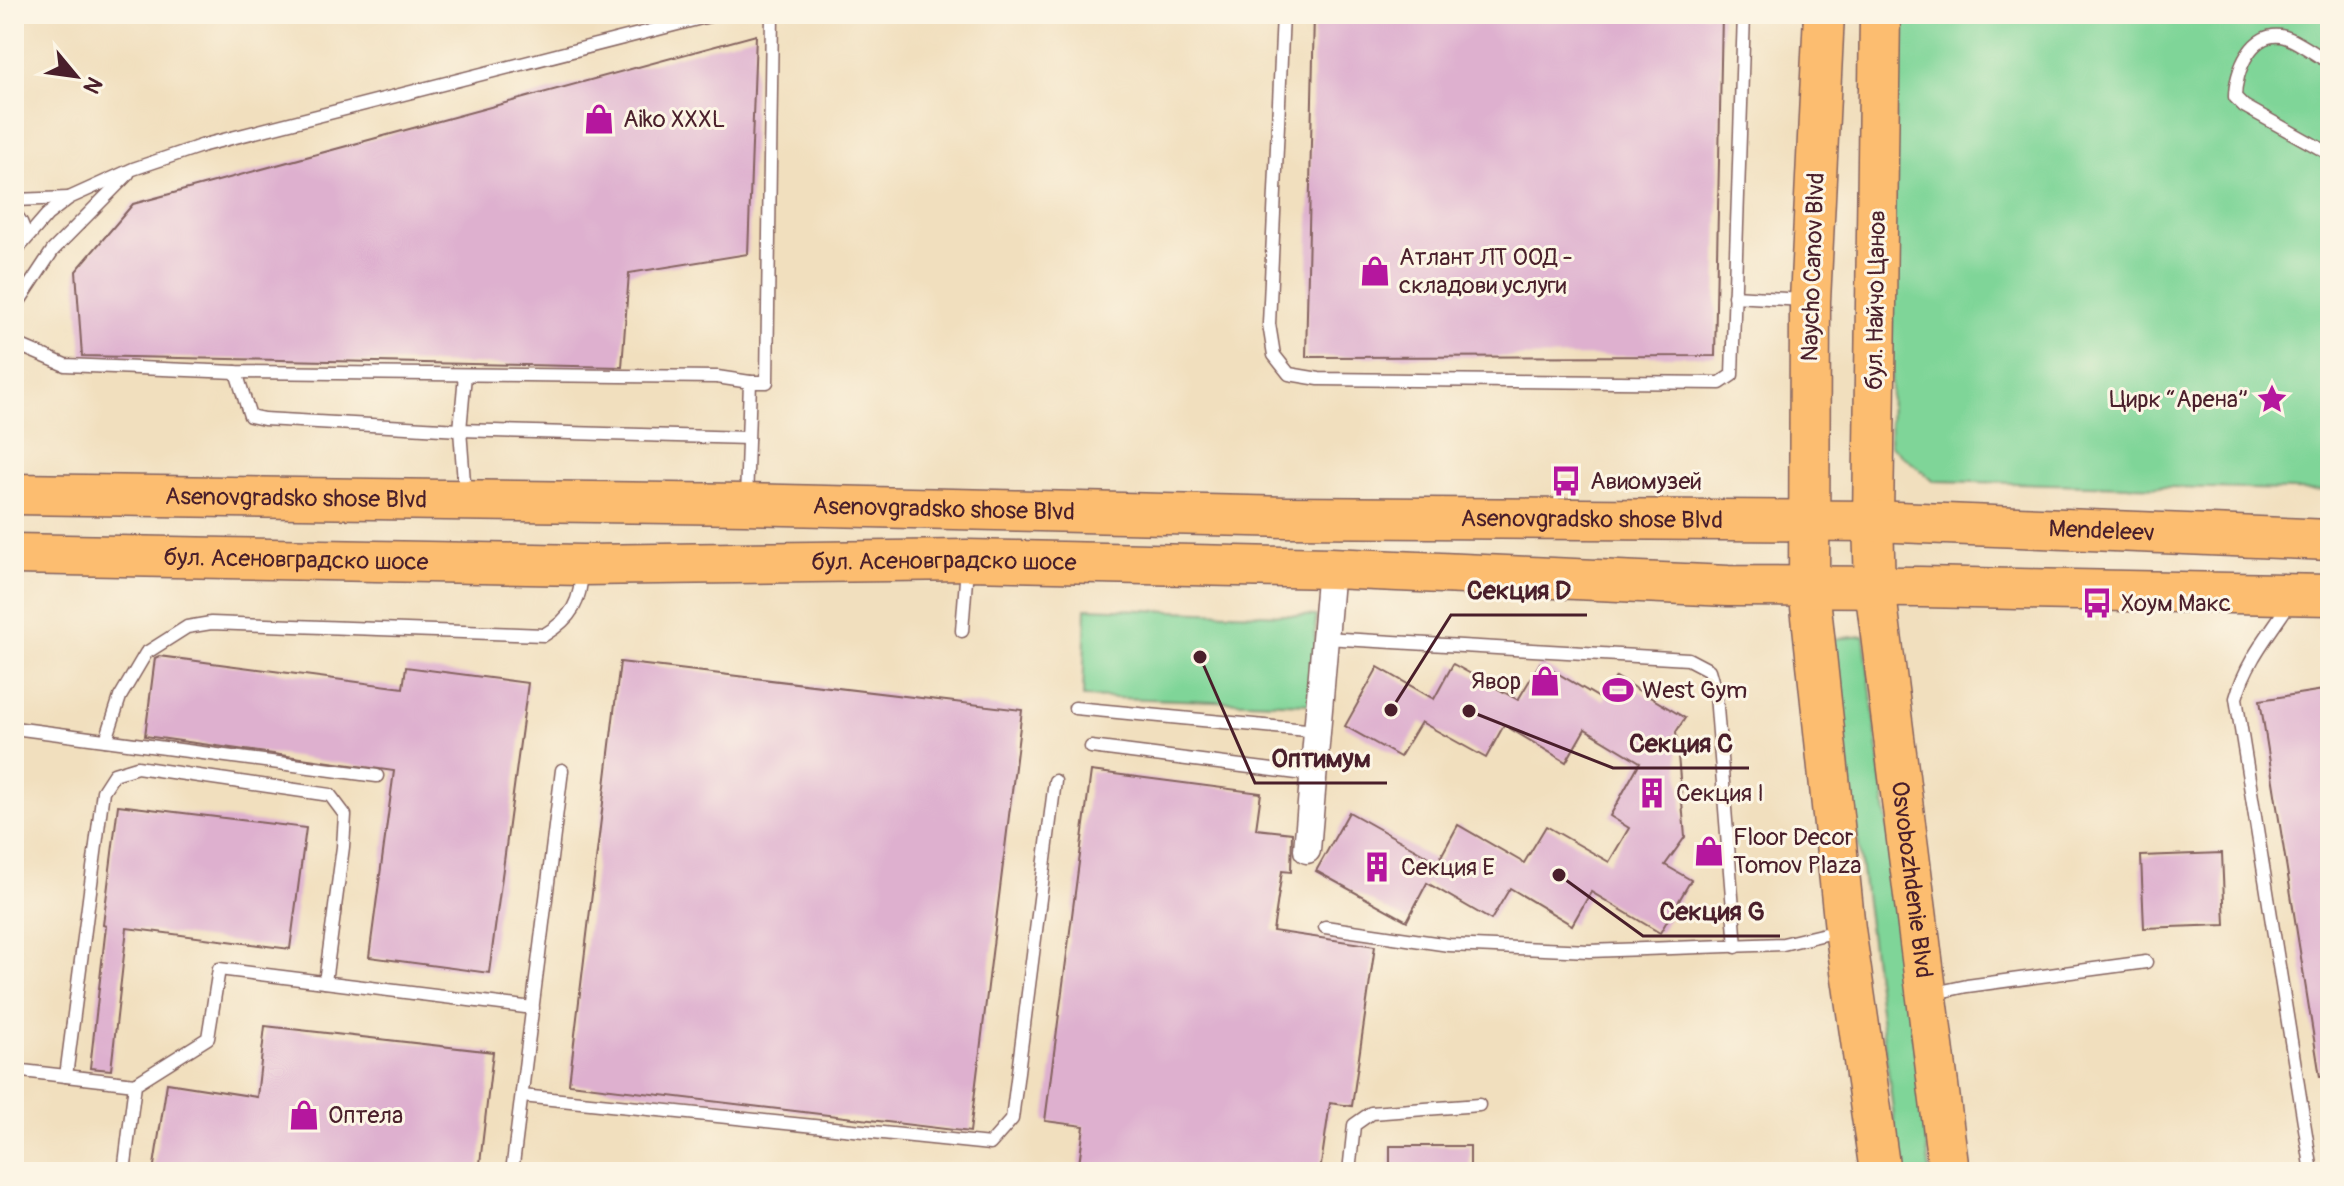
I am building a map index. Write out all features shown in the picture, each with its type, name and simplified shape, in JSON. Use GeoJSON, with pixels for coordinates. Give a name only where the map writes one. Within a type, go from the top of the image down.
{"type":"FeatureCollection","features":[{"type":"Feature","properties":{"kind":"main road","name":"Naycho Canov Blvd"},"geometry":{"type":"LineString","coordinates":[[1810,520],[1810,301],[1824,14]]}},
{"type":"Feature","properties":{"kind":"main road","name":"бул. Найчо Цанов"},"geometry":{"type":"LineString","coordinates":[[1875,587],[1873,521],[1880,14]]}},
{"type":"Feature","properties":{"kind":"main road","name":"Asenovgradsko shose Blvd"},"geometry":{"type":"LineString","coordinates":[[14,494],[745,504],[1287,517],[1873,521]]}},
{"type":"Feature","properties":{"kind":"main road"},"geometry":{"type":"LineString","coordinates":[[1810,520],[1809,588],[1845,929],[1880,1172]]}},
{"type":"Feature","properties":{"kind":"main road","name":"Mendeleev"},"geometry":{"type":"LineString","coordinates":[[1873,521],[2330,540]]}},
{"type":"Feature","properties":{"kind":"main road","name":"бул. Асеновградско шосе"},"geometry":{"type":"LineString","coordinates":[[14,554],[583,565],[967,560],[1331,568],[1728,586],[1875,587]]}},
{"type":"Feature","properties":{"kind":"main road"},"geometry":{"type":"LineString","coordinates":[[1875,587],[2312,595]]}},
{"type":"Feature","properties":{"kind":"main road","name":"Osvobozhdenie Blvd"},"geometry":{"type":"LineString","coordinates":[[1875,587],[1949,1172]]}},
{"type":"Feature","properties":{"kind":"street"},"geometry":{"type":"LineString","coordinates":[[1307,850],[1331,568]]}},
{"type":"Feature","properties":{"kind":"lane"},"geometry":{"type":"LineString","coordinates":[[14,253],[47,215],[69,198],[133,169],[204,145],[717,14]]}},
{"type":"Feature","properties":{"kind":"lane"},"geometry":{"type":"LineString","coordinates":[[14,343],[65,365],[236,372],[717,377],[767,382],[772,14]]}},
{"type":"Feature","properties":{"kind":"lane"},"geometry":{"type":"LineString","coordinates":[[1283,14],[1269,324],[1274,355],[1289,374],[1319,379],[1720,383],[1732,375],[1744,14]]}},
{"type":"Feature","properties":{"kind":"lane"},"geometry":{"type":"LineString","coordinates":[[2330,63],[2284,37],[2267,38],[2251,47],[2235,84],[2235,97],[2244,106],[2330,154]]}},
{"type":"Feature","properties":{"kind":"lane"},"geometry":{"type":"LineString","coordinates":[[14,309],[53,250],[133,169]]}},
{"type":"Feature","properties":{"kind":"lane"},"geometry":{"type":"LineString","coordinates":[[14,200],[69,198]]}},
{"type":"Feature","properties":{"kind":"lane"},"geometry":{"type":"LineString","coordinates":[[14,212],[27,236]]}},
{"type":"Feature","properties":{"kind":"lane"},"geometry":{"type":"LineString","coordinates":[[1734,296],[1810,301]]}},
{"type":"Feature","properties":{"kind":"lane"},"geometry":{"type":"LineString","coordinates":[[236,372],[250,416],[264,419],[460,430],[748,438]]}},
{"type":"Feature","properties":{"kind":"lane"},"geometry":{"type":"LineString","coordinates":[[465,375],[460,430],[465,500]]}},
{"type":"Feature","properties":{"kind":"lane"},"geometry":{"type":"LineString","coordinates":[[745,504],[750,382]]}},
{"type":"Feature","properties":{"kind":"lane"},"geometry":{"type":"LineString","coordinates":[[962,631],[967,560]]}},
{"type":"Feature","properties":{"kind":"lane"},"geometry":{"type":"LineString","coordinates":[[106,740],[120,697],[146,653],[187,627],[211,623],[544,635],[560,625],[572,611],[581,592],[583,565]]}},
{"type":"Feature","properties":{"kind":"lane"},"geometry":{"type":"LineString","coordinates":[[2312,595],[2255,653],[2236,698],[2312,1172]]}},
{"type":"Feature","properties":{"kind":"lane"},"geometry":{"type":"LineString","coordinates":[[1325,638],[1688,659],[1709,670],[1716,695],[1736,947]]}},
{"type":"Feature","properties":{"kind":"lane"},"geometry":{"type":"LineString","coordinates":[[1075,708],[1317,731]]}},
{"type":"Feature","properties":{"kind":"lane"},"geometry":{"type":"LineString","coordinates":[[14,728],[377,776]]}},
{"type":"Feature","properties":{"kind":"lane"},"geometry":{"type":"LineString","coordinates":[[1091,747],[1313,775]]}},
{"type":"Feature","properties":{"kind":"lane"},"geometry":{"type":"LineString","coordinates":[[66,1076],[103,791],[114,774],[137,767],[330,795],[345,815],[325,982]]}},
{"type":"Feature","properties":{"kind":"lane"},"geometry":{"type":"LineString","coordinates":[[512,1172],[562,770]]}},
{"type":"Feature","properties":{"kind":"lane"},"geometry":{"type":"LineString","coordinates":[[522,1096],[990,1144],[1012,1119],[1055,781]]}},
{"type":"Feature","properties":{"kind":"lane"},"geometry":{"type":"LineString","coordinates":[[1325,927],[1465,946],[1589,951],[1783,944],[1845,929]]}},
{"type":"Feature","properties":{"kind":"lane"},"geometry":{"type":"LineString","coordinates":[[1927,995],[1967,986],[2146,962]]}},
{"type":"Feature","properties":{"kind":"lane"},"geometry":{"type":"LineString","coordinates":[[14,1070],[135,1084],[208,1038],[219,969],[533,1008]]}},
{"type":"Feature","properties":{"kind":"lane"},"geometry":{"type":"LineString","coordinates":[[124,1172],[135,1084]]}},
{"type":"Feature","properties":{"kind":"lane"},"geometry":{"type":"LineString","coordinates":[[1349,1172],[1354,1125],[1371,1113],[1479,1105]]}},
{"type":"Feature","properties":{"kind":"green space"},"geometry":{"type":"Polygon","coordinates":[[[1903,14],[2330,14],[2330,491],[1934,481],[1890,445],[1896,57],[1903,14]]]}},
{"type":"Feature","properties":{"kind":"green space"},"geometry":{"type":"Polygon","coordinates":[[[1086,608],[1316,616],[1313,704],[1083,697],[1086,608]]]}},
{"type":"Feature","properties":{"kind":"green space"},"geometry":{"type":"Polygon","coordinates":[[[1864,636],[1930,1172],[1901,1172],[1832,639],[1864,636]]]}},
{"type":"Feature","properties":{"kind":"building"},"geometry":{"type":"Polygon","coordinates":[[[1314,14],[1722,14],[1715,356],[1306,357],[1314,14]]]}},
{"type":"Feature","properties":{"kind":"building","name":"Aiko XXXL"},"geometry":{"type":"Polygon","coordinates":[[[756,35],[748,254],[629,273],[622,367],[82,356],[76,271],[133,204],[756,35]]]}},
{"type":"Feature","properties":{"kind":"building"},"geometry":{"type":"Polygon","coordinates":[[[159,656],[403,688],[406,667],[528,683],[489,973],[369,957],[394,771],[145,736],[155,658],[159,656]]]}},
{"type":"Feature","properties":{"kind":"building"},"geometry":{"type":"Polygon","coordinates":[[[620,662],[1022,710],[970,1132],[569,1084],[620,662]]]}},
{"type":"Feature","properties":{"kind":"building"},"geometry":{"type":"Polygon","coordinates":[[[1540,663],[1603,700],[1616,677],[1685,718],[1676,732],[1685,837],[1665,865],[1691,880],[1660,933],[1591,892],[1572,925],[1510,888],[1491,920],[1427,883],[1407,921],[1316,871],[1349,812],[1438,862],[1458,825],[1524,863],[1546,826],[1609,862],[1629,828],[1610,816],[1640,762],[1585,729],[1566,762],[1504,725],[1486,758],[1421,722],[1400,757],[1345,726],[1378,667],[1434,699],[1453,664],[1518,700],[1540,663]]]}},
{"type":"Feature","properties":{"kind":"building"},"geometry":{"type":"Polygon","coordinates":[[[2330,689],[2330,1076],[2320,1077],[2260,700],[2330,689]]]}},
{"type":"Feature","properties":{"kind":"building"},"geometry":{"type":"Polygon","coordinates":[[[1091,771],[1261,793],[1256,829],[1292,833],[1291,872],[1282,871],[1273,931],[1375,946],[1352,1106],[1330,1103],[1320,1172],[1078,1172],[1084,1126],[1045,1121],[1091,771]]]}},
{"type":"Feature","properties":{"kind":"building"},"geometry":{"type":"Polygon","coordinates":[[[118,805],[306,828],[290,949],[127,928],[111,1070],[90,1068],[118,805]]]}},
{"type":"Feature","properties":{"kind":"building"},"geometry":{"type":"Polygon","coordinates":[[[2222,853],[2225,925],[2144,928],[2141,856],[2222,853]]]}},
{"type":"Feature","properties":{"kind":"building"},"geometry":{"type":"Polygon","coordinates":[[[265,1026],[493,1052],[479,1172],[153,1172],[167,1083],[257,1097],[265,1026]]]}},
{"type":"Feature","properties":{"kind":"building"},"geometry":{"type":"Polygon","coordinates":[[[1390,1146],[1470,1146],[1470,1172],[1390,1172],[1390,1146]]]}},
{"type":"Feature","properties":{"kind":"place","name":"Aiko XXXL"},"geometry":{"type":"Point","coordinates":[599,119]}},
{"type":"Feature","properties":{"kind":"place","name":"Атлант ЛТ ООД - складови услуги"},"geometry":{"type":"Point","coordinates":[1375,271]}},
{"type":"Feature","properties":{"kind":"place","name":"Цирк “Арена”"},"geometry":{"type":"Point","coordinates":[2272,399]}},
{"type":"Feature","properties":{"kind":"place","name":"Авиомузей"},"geometry":{"type":"Point","coordinates":[1566,481]}},
{"type":"Feature","properties":{"kind":"place","name":"Хоум Макс"},"geometry":{"type":"Point","coordinates":[2097,603]}},
{"type":"Feature","properties":{"kind":"place","name":"Оптимум"},"geometry":{"type":"Point","coordinates":[1200,657]}},
{"type":"Feature","properties":{"kind":"place","name":"Явор"},"geometry":{"type":"Point","coordinates":[1545,681]}},
{"type":"Feature","properties":{"kind":"place","name":"West Gym"},"geometry":{"type":"Point","coordinates":[1618,690]}},
{"type":"Feature","properties":{"kind":"place","name":"Секция D"},"geometry":{"type":"Point","coordinates":[1391,710]}},
{"type":"Feature","properties":{"kind":"place","name":"Секция C"},"geometry":{"type":"Point","coordinates":[1469,711]}},
{"type":"Feature","properties":{"kind":"place","name":"Секция I"},"geometry":{"type":"Point","coordinates":[1652,793]}},
{"type":"Feature","properties":{"kind":"place","name":"Floor Decor Tomov Plaza"},"geometry":{"type":"Point","coordinates":[1709,851]}},
{"type":"Feature","properties":{"kind":"place","name":"Секция E"},"geometry":{"type":"Point","coordinates":[1377,867]}},
{"type":"Feature","properties":{"kind":"place","name":"Секция G"},"geometry":{"type":"Point","coordinates":[1559,875]}},
{"type":"Feature","properties":{"kind":"place","name":"Оптела"},"geometry":{"type":"Point","coordinates":[304,1115]}}]}
